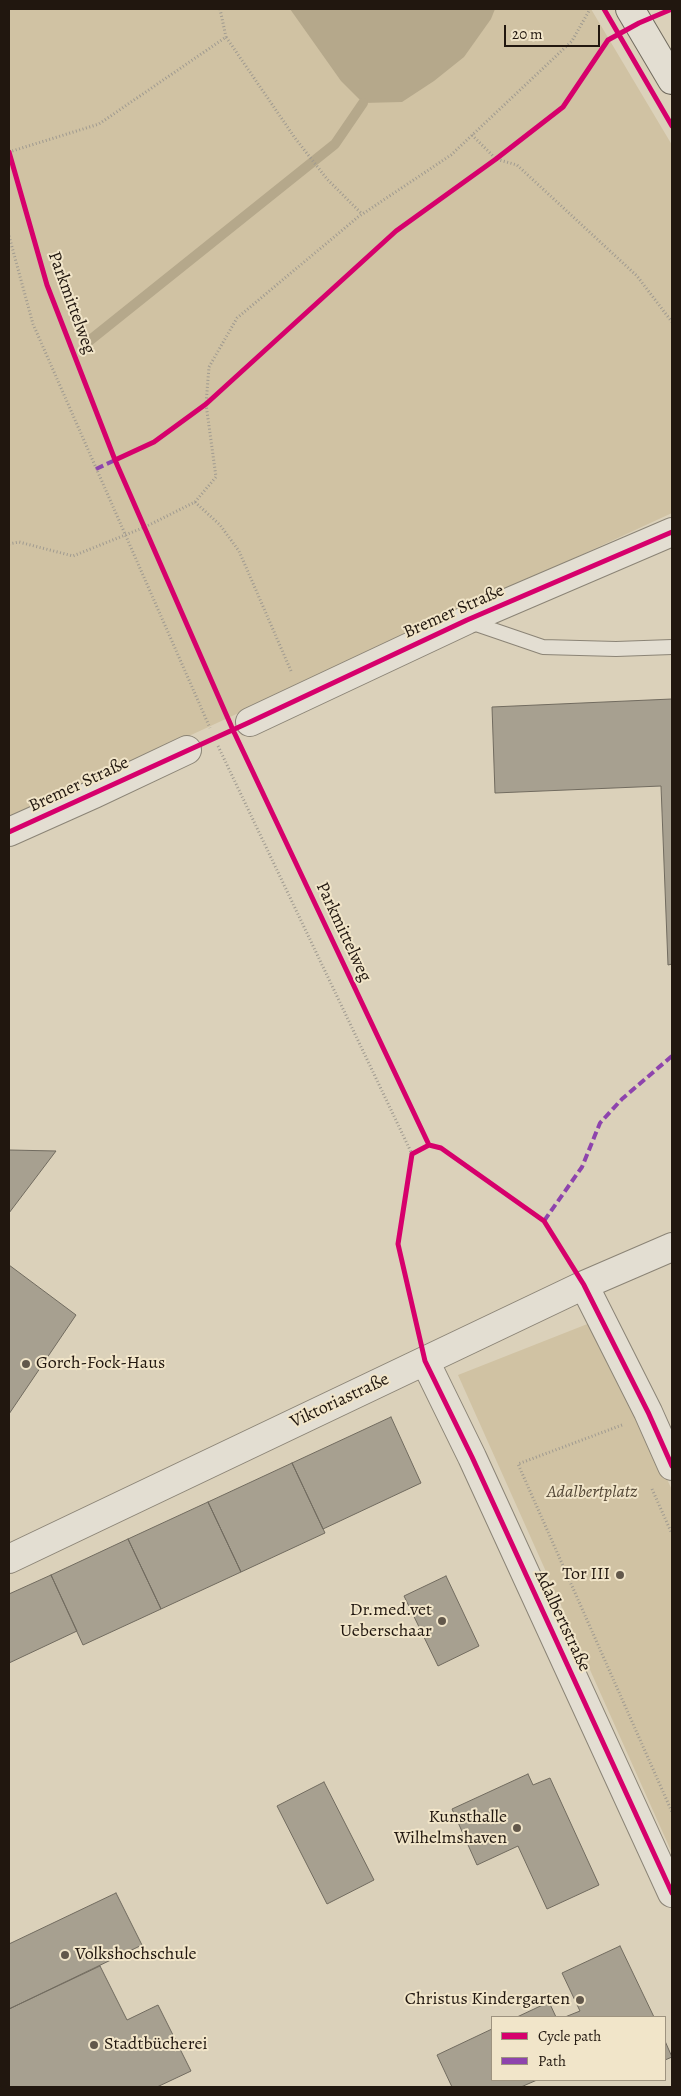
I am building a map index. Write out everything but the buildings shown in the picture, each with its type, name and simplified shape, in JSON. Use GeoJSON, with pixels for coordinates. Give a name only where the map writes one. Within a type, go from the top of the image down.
{"type":"FeatureCollection","features":[{"type":"Feature","properties":{"kind":"street"},"geometry":{"type":"LineString","coordinates":[[630,9],[672,80]]}},
{"type":"Feature","properties":{"kind":"street","name":"Bremer Straße"},"geometry":{"type":"LineString","coordinates":[[250,722],[467,620],[672,532]]}},
{"type":"Feature","properties":{"kind":"street","name":"Bremer Straße"},"geometry":{"type":"LineString","coordinates":[[9,832],[187,750]]}},
{"type":"Feature","properties":{"kind":"street","name":"Viktoriastraße"},"geometry":{"type":"LineString","coordinates":[[9,1559],[584,1285],[672,1247]]}},
{"type":"Feature","properties":{"kind":"street"},"geometry":{"type":"LineString","coordinates":[[584,1285],[648,1412],[672,1466]]}},
{"type":"Feature","properties":{"kind":"street","name":"Adalbertstraße"},"geometry":{"type":"LineString","coordinates":[[425,1361],[472,1457],[672,1894]]}},
{"type":"Feature","properties":{"kind":"lane"},"geometry":{"type":"LineString","coordinates":[[467,620],[543,647],[616,650],[672,647]]}},
{"type":"Feature","properties":{"kind":"path"},"geometry":{"type":"LineString","coordinates":[[220,9],[226,38],[327,179],[362,214]]}},
{"type":"Feature","properties":{"kind":"path"},"geometry":{"type":"LineString","coordinates":[[9,544],[19,542],[73,556],[144,527],[195,502],[216,477],[206,404],[209,367],[237,318],[362,214],[451,154],[472,136],[572,41],[590,9]]}},
{"type":"Feature","properties":{"kind":"path"},"geometry":{"type":"LineString","coordinates":[[12,162],[9,152],[100,124],[226,38]]}},
{"type":"Feature","properties":{"kind":"path"},"geometry":{"type":"LineString","coordinates":[[472,136],[496,159],[517,165],[637,276],[672,322]]}},
{"type":"Feature","properties":{"kind":"path"},"geometry":{"type":"LineString","coordinates":[[489,165],[504,153]]}},
{"type":"Feature","properties":{"kind":"path"},"geometry":{"type":"LineString","coordinates":[[9,236],[33,324],[210,730]]}},
{"type":"Feature","properties":{"kind":"path"},"geometry":{"type":"LineString","coordinates":[[199,410],[214,397]]}},
{"type":"Feature","properties":{"kind":"path"},"geometry":{"type":"LineString","coordinates":[[195,502],[220,525],[239,551],[302,698]]}},
{"type":"Feature","properties":{"kind":"path"},"geometry":{"type":"LineString","coordinates":[[626,1433],[622,1425],[518,1464],[672,1812]]}},
{"type":"Feature","properties":{"kind":"path"},"geometry":{"type":"LineString","coordinates":[[649,1484],[672,1534]]}},
{"type":"Feature","properties":{"kind":"green space"},"geometry":{"type":"Polygon","coordinates":[[[9,9],[591,9],[672,145],[672,513],[9,819],[9,9]]]}},
{"type":"Feature","properties":{"kind":"green space","name":"Adalbertplatz"},"geometry":{"type":"Polygon","coordinates":[[[595,1321],[672,1490],[672,1853],[458,1375],[595,1321]]]}},
{"type":"Feature","properties":{"kind":"shaded area"},"geometry":{"type":"Polygon","coordinates":[[[290,9],[495,9],[491,19],[464,57],[434,81],[402,102],[363,103],[341,81],[290,9]]]}},
{"type":"Feature","properties":{"kind":"waterway"},"geometry":{"type":"LineString","coordinates":[[89,341],[335,144],[363,103]]}},
{"type":"Feature","properties":{"kind":"marked path"},"geometry":{"type":"LineString","coordinates":[[96,469],[115,460],[117,464]]}},
{"type":"Feature","properties":{"kind":"marked path"},"geometry":{"type":"LineString","coordinates":[[544,1221],[582,1167],[600,1123],[622,1099],[672,1056]]}},
{"type":"Feature","properties":{"kind":"cycle path"},"geometry":{"type":"LineString","coordinates":[[604,9],[672,126]]}},
{"type":"Feature","properties":{"kind":"cycle path"},"geometry":{"type":"LineString","coordinates":[[115,460],[154,442],[206,404],[396,231],[496,159],[563,107],[608,40],[639,23],[672,9]]}},
{"type":"Feature","properties":{"kind":"cycle path","name":"Parkmittelweg"},"geometry":{"type":"LineString","coordinates":[[9,152],[47,285],[115,460],[233,730],[429,1145]]}},
{"type":"Feature","properties":{"kind":"cycle path"},"geometry":{"type":"LineString","coordinates":[[9,832],[467,620],[672,532]]}},
{"type":"Feature","properties":{"kind":"cycle path"},"geometry":{"type":"LineString","coordinates":[[672,1466],[648,1412],[584,1285],[544,1221],[441,1148],[429,1145],[412,1154],[398,1244],[425,1361],[472,1457],[672,1893]]}},
{"type":"Feature","properties":{"kind":"place","name":"Gorch-Fock-Haus"},"geometry":{"type":"Point","coordinates":[26,1364]}},
{"type":"Feature","properties":{"kind":"place","name":"Tor III"},"geometry":{"type":"Point","coordinates":[620,1575]}},
{"type":"Feature","properties":{"kind":"place","name":"Dr.med.vet Ueberschaar"},"geometry":{"type":"Point","coordinates":[442,1621]}},
{"type":"Feature","properties":{"kind":"place","name":"Kunsthalle Wilhelmshaven"},"geometry":{"type":"Point","coordinates":[517,1828]}},
{"type":"Feature","properties":{"kind":"place","name":"Volkshochschule"},"geometry":{"type":"Point","coordinates":[65,1955]}},
{"type":"Feature","properties":{"kind":"place","name":"Christus Kindergarten"},"geometry":{"type":"Point","coordinates":[580,2000]}},
{"type":"Feature","properties":{"kind":"place","name":"Stadtbücherei"},"geometry":{"type":"Point","coordinates":[94,2045]}}]}
